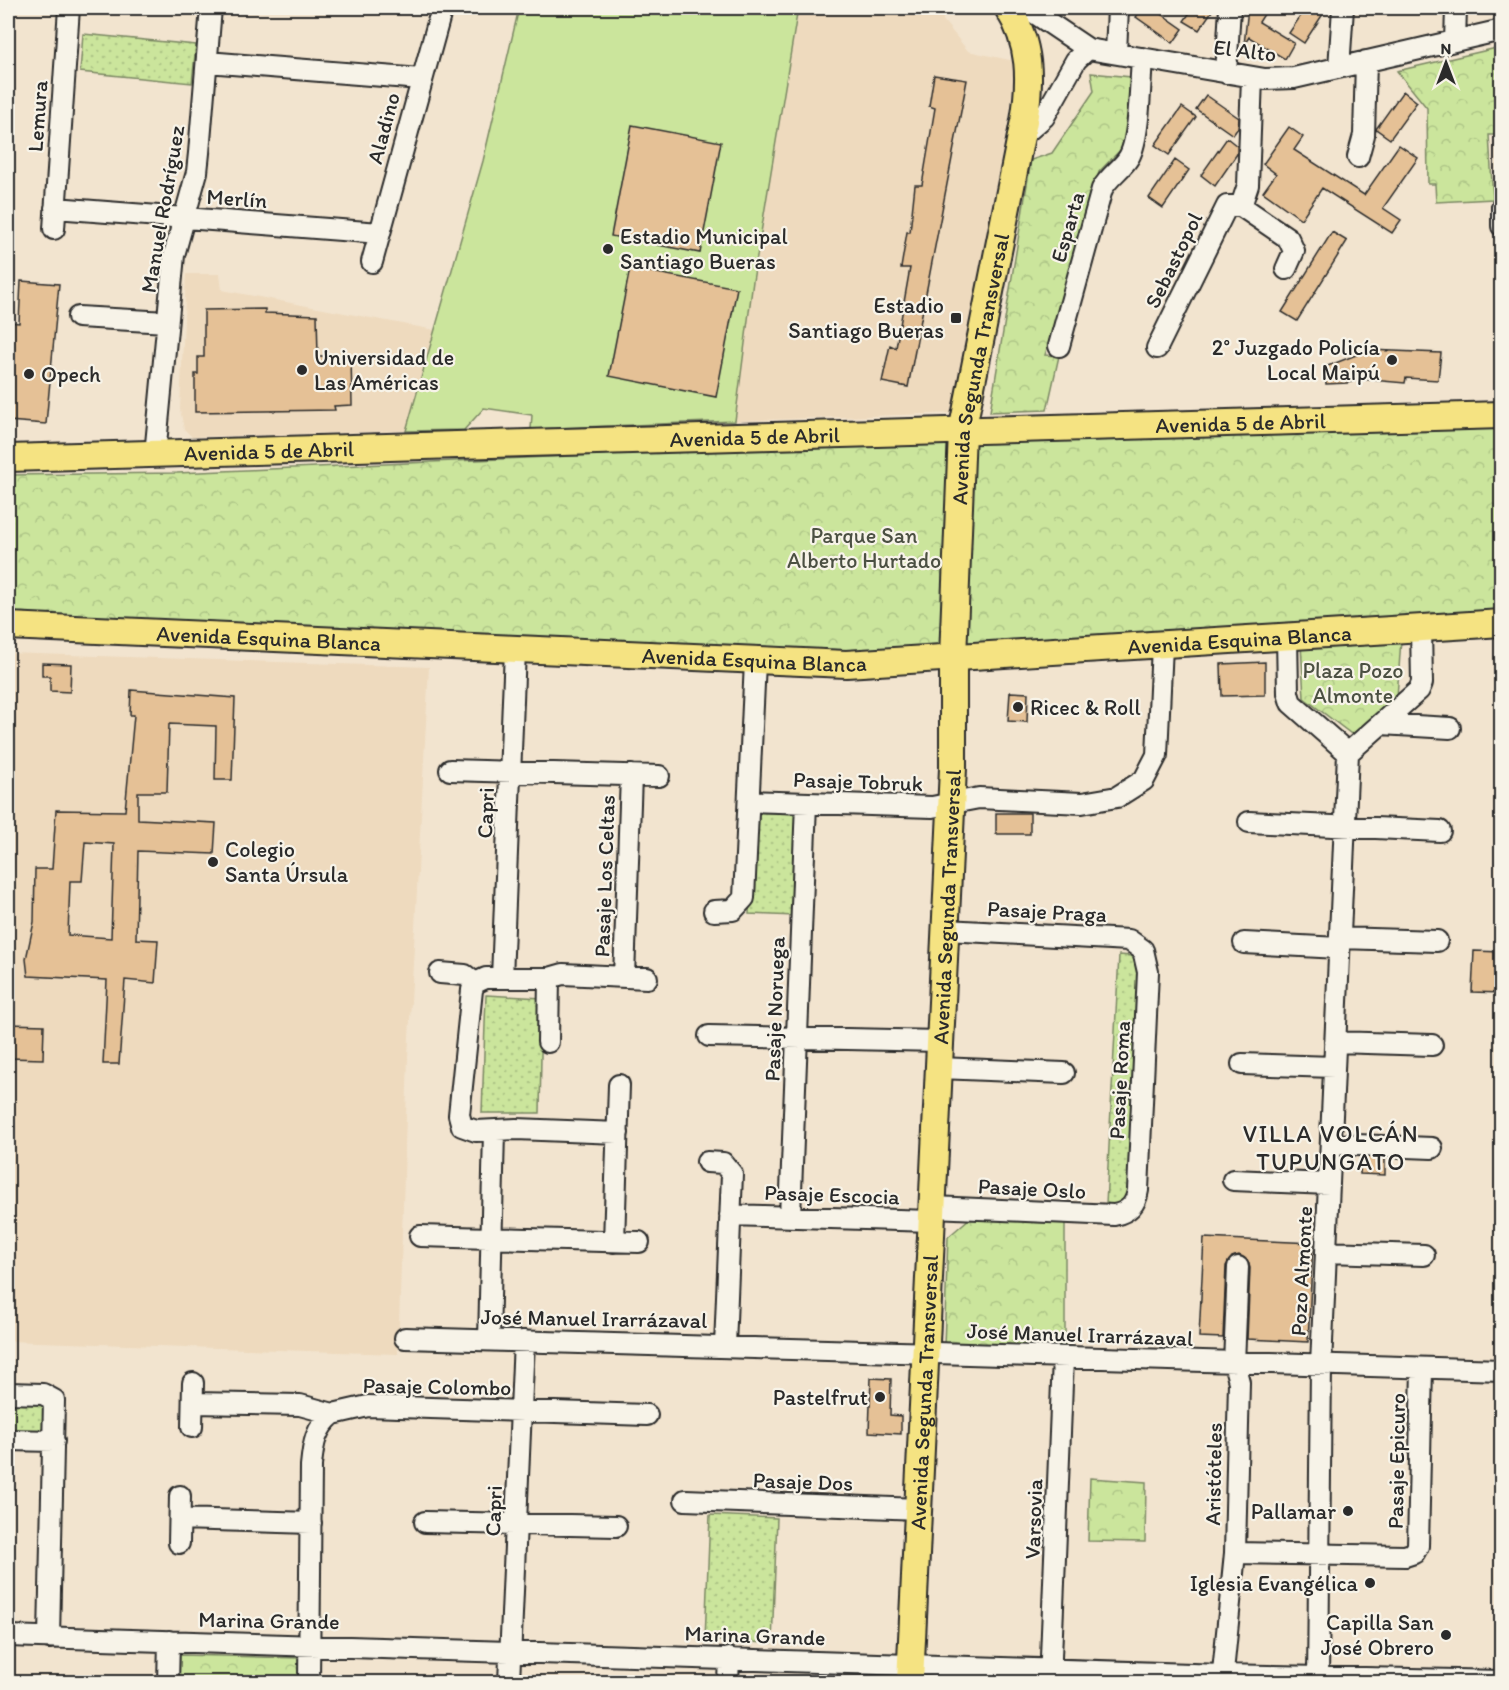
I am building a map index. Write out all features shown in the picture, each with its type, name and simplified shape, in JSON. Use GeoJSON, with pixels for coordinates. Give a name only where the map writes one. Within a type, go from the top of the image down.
{"type":"FeatureCollection","features":[{"type":"Feature","properties":{"kind":"main road","name":"Avenida Segunda Transversal"},"geometry":{"type":"LineString","coordinates":[[911,1673],[952,802],[952,657],[962,432],[1027,105],[1029,62],[1022,34],[1008,8]]}},
{"type":"Feature","properties":{"kind":"main road","name":"Avenida 5 de Abril"},"geometry":{"type":"LineString","coordinates":[[8,458],[1502,416]]}},
{"type":"Feature","properties":{"kind":"main road","name":"Avenida Esquina Blanca"},"geometry":{"type":"LineString","coordinates":[[8,626],[755,662],[854,664],[1502,623]]}},
{"type":"Feature","properties":{"kind":"street","name":"Lemura"},"geometry":{"type":"LineString","coordinates":[[54,229],[69,8]]}},
{"type":"Feature","properties":{"kind":"street","name":"Manuel Rodríguez"},"geometry":{"type":"LineString","coordinates":[[155,455],[174,255],[197,172],[211,8]]}},
{"type":"Feature","properties":{"kind":"street","name":"Aladino"},"geometry":{"type":"LineString","coordinates":[[372,262],[442,8]]}},
{"type":"Feature","properties":{"kind":"street","name":"El Alto"},"geometry":{"type":"LineString","coordinates":[[1027,8],[1088,48],[1226,74],[1280,80],[1502,30]]}},
{"type":"Feature","properties":{"kind":"street"},"geometry":{"type":"LineString","coordinates":[[1116,53],[1119,8]]}},
{"type":"Feature","properties":{"kind":"street"},"geometry":{"type":"LineString","coordinates":[[1226,74],[1230,8]]}},
{"type":"Feature","properties":{"kind":"street"},"geometry":{"type":"LineString","coordinates":[[1339,68],[1343,8]]}},
{"type":"Feature","properties":{"kind":"street"},"geometry":{"type":"LineString","coordinates":[[1455,41],[1456,8]]}},
{"type":"Feature","properties":{"kind":"street"},"geometry":{"type":"LineString","coordinates":[[1021,137],[1044,117],[1076,60],[1088,48]]}},
{"type":"Feature","properties":{"kind":"street","name":"Esparta"},"geometry":{"type":"LineString","coordinates":[[1059,346],[1102,189],[1107,179],[1129,158],[1134,144],[1142,58]]}},
{"type":"Feature","properties":{"kind":"street"},"geometry":{"type":"LineString","coordinates":[[207,62],[421,79]]}},
{"type":"Feature","properties":{"kind":"street"},"geometry":{"type":"LineString","coordinates":[[1358,157],[1364,135],[1366,62]]}},
{"type":"Feature","properties":{"kind":"street"},"geometry":{"type":"LineString","coordinates":[[1252,78],[1248,185],[1241,206],[1291,241],[1294,251],[1286,269]]}},
{"type":"Feature","properties":{"kind":"street","name":"Sebastopol"},"geometry":{"type":"LineString","coordinates":[[1157,348],[1223,210],[1231,204],[1241,206]]}},
{"type":"Feature","properties":{"kind":"street","name":"Merlín"},"geometry":{"type":"LineString","coordinates":[[55,208],[380,233]]}},
{"type":"Feature","properties":{"kind":"street"},"geometry":{"type":"LineString","coordinates":[[1501,208],[1502,226]]}},
{"type":"Feature","properties":{"kind":"street"},"geometry":{"type":"LineString","coordinates":[[78,317],[167,322]]}},
{"type":"Feature","properties":{"kind":"street"},"geometry":{"type":"LineString","coordinates":[[1287,637],[1288,693],[1291,703],[1348,753],[1421,686],[1421,628]]}},
{"type":"Feature","properties":{"kind":"street","name":"Pasaje Tobruk"},"geometry":{"type":"LineString","coordinates":[[749,801],[932,807],[979,798],[1082,803],[1117,797],[1136,787],[1150,772],[1157,755],[1162,645]]}},
{"type":"Feature","properties":{"kind":"street","name":"Capri"},"geometry":{"type":"LineString","coordinates":[[502,978],[515,650]]}},
{"type":"Feature","properties":{"kind":"street"},"geometry":{"type":"LineString","coordinates":[[714,911],[733,910],[744,898],[755,662]]}},
{"type":"Feature","properties":{"kind":"street"},"geometry":{"type":"LineString","coordinates":[[1381,724],[1450,728]]}},
{"type":"Feature","properties":{"kind":"street","name":"Pozo Almonte"},"geometry":{"type":"LineString","coordinates":[[1318,1679],[1321,1365],[1348,753]]}},
{"type":"Feature","properties":{"kind":"street","name":"Pasaje Los Celtas"},"geometry":{"type":"LineString","coordinates":[[450,770],[658,776]]}},
{"type":"Feature","properties":{"kind":"street","name":"Pasaje Los Celtas"},"geometry":{"type":"LineString","coordinates":[[624,977],[631,776]]}},
{"type":"Feature","properties":{"kind":"street","name":"Pasaje Noruega"},"geometry":{"type":"LineString","coordinates":[[790,1217],[806,803]]}},
{"type":"Feature","properties":{"kind":"street"},"geometry":{"type":"LineString","coordinates":[[1249,822],[1440,831]]}},
{"type":"Feature","properties":{"kind":"street","name":"Pasaje Praga"},"geometry":{"type":"LineString","coordinates":[[946,930],[1121,939],[1130,940],[1143,950]]}},
{"type":"Feature","properties":{"kind":"street"},"geometry":{"type":"LineString","coordinates":[[1244,943],[1437,941]]}},
{"type":"Feature","properties":{"kind":"street","name":"Pasaje Roma"},"geometry":{"type":"LineString","coordinates":[[1128,1210],[1134,1204],[1138,1190],[1148,972],[1143,950]]}},
{"type":"Feature","properties":{"kind":"street","name":"Pasaje Los Celtas"},"geometry":{"type":"LineString","coordinates":[[440,973],[465,975],[476,983],[482,979],[549,978],[563,974],[647,978]]}},
{"type":"Feature","properties":{"kind":"street"},"geometry":{"type":"LineString","coordinates":[[548,1042],[549,978]]}},
{"type":"Feature","properties":{"kind":"street"},"geometry":{"type":"LineString","coordinates":[[476,983],[472,990],[459,1115],[459,1121],[466,1129],[618,1133]]}},
{"type":"Feature","properties":{"kind":"street"},"geometry":{"type":"LineString","coordinates":[[709,1036],[940,1041]]}},
{"type":"Feature","properties":{"kind":"street"},"geometry":{"type":"LineString","coordinates":[[1335,1042],[1432,1045]]}},
{"type":"Feature","properties":{"kind":"street"},"geometry":{"type":"LineString","coordinates":[[1242,1064],[1334,1067]]}},
{"type":"Feature","properties":{"kind":"street"},"geometry":{"type":"LineString","coordinates":[[939,1068],[1064,1073]]}},
{"type":"Feature","properties":{"kind":"street"},"geometry":{"type":"LineString","coordinates":[[614,1242],[619,1085]]}},
{"type":"Feature","properties":{"kind":"street"},"geometry":{"type":"LineString","coordinates":[[489,1340],[494,1131]]}},
{"type":"Feature","properties":{"kind":"street"},"geometry":{"type":"LineString","coordinates":[[1331,1144],[1432,1148]]}},
{"type":"Feature","properties":{"kind":"street","name":"Pasaje Escocia"},"geometry":{"type":"LineString","coordinates":[[706,1162],[723,1163],[730,1170],[725,1346]]}},
{"type":"Feature","properties":{"kind":"street"},"geometry":{"type":"LineString","coordinates":[[1233,1180],[1329,1184]]}},
{"type":"Feature","properties":{"kind":"street","name":"Pasaje Oslo"},"geometry":{"type":"LineString","coordinates":[[932,1214],[1107,1215],[1128,1210]]}},
{"type":"Feature","properties":{"kind":"street","name":"Pasaje Escocia"},"geometry":{"type":"LineString","coordinates":[[730,1215],[790,1217],[932,1214]]}},
{"type":"Feature","properties":{"kind":"street"},"geometry":{"type":"LineString","coordinates":[[420,1236],[639,1242]]}},
{"type":"Feature","properties":{"kind":"street"},"geometry":{"type":"LineString","coordinates":[[1326,1252],[1424,1255]]}},
{"type":"Feature","properties":{"kind":"street","name":"Aristóteles"},"geometry":{"type":"LineString","coordinates":[[1222,1679],[1235,1553],[1239,1382],[1234,1363],[1238,1266]]}},
{"type":"Feature","properties":{"kind":"street","name":"José Manuel Irarrázaval"},"geometry":{"type":"LineString","coordinates":[[405,1338],[926,1351],[1063,1358],[1502,1371]]}},
{"type":"Feature","properties":{"kind":"street","name":"Capri"},"geometry":{"type":"LineString","coordinates":[[509,1683],[524,1341]]}},
{"type":"Feature","properties":{"kind":"street","name":"Varsovia"},"geometry":{"type":"LineString","coordinates":[[1050,1676],[1063,1358]]}},
{"type":"Feature","properties":{"kind":"street","name":"Pasaje Epicuro"},"geometry":{"type":"LineString","coordinates":[[1319,1554],[1405,1556],[1414,1553],[1418,1546],[1422,1368]]}},
{"type":"Feature","properties":{"kind":"street"},"geometry":{"type":"LineString","coordinates":[[192,1427],[193,1383]]}},
{"type":"Feature","properties":{"kind":"street"},"geometry":{"type":"LineString","coordinates":[[8,1393],[43,1394],[52,1397],[55,1405],[49,1638]]}},
{"type":"Feature","properties":{"kind":"street","name":"Pasaje Colombo"},"geometry":{"type":"LineString","coordinates":[[193,1403],[300,1406],[333,1414],[368,1406],[647,1415]]}},
{"type":"Feature","properties":{"kind":"street"},"geometry":{"type":"LineString","coordinates":[[309,1683],[311,1466],[314,1442],[322,1422],[333,1414]]}},
{"type":"Feature","properties":{"kind":"street"},"geometry":{"type":"LineString","coordinates":[[8,1440],[54,1441]]}},
{"type":"Feature","properties":{"kind":"street"},"geometry":{"type":"LineString","coordinates":[[179,1543],[180,1496]]}},
{"type":"Feature","properties":{"kind":"street","name":"Pasaje Dos"},"geometry":{"type":"LineString","coordinates":[[685,1500],[919,1509]]}},
{"type":"Feature","properties":{"kind":"street"},"geometry":{"type":"LineString","coordinates":[[180,1519],[311,1523]]}},
{"type":"Feature","properties":{"kind":"street"},"geometry":{"type":"LineString","coordinates":[[425,1522],[616,1526]]}},
{"type":"Feature","properties":{"kind":"street"},"geometry":{"type":"LineString","coordinates":[[1235,1553],[1319,1554]]}},
{"type":"Feature","properties":{"kind":"street","name":"Marina Grande"},"geometry":{"type":"LineString","coordinates":[[8,1636],[729,1658],[911,1673],[1502,1681]]}},
{"type":"Feature","properties":{"kind":"street"},"geometry":{"type":"LineString","coordinates":[[168,1683],[169,1641]]}},
{"type":"Feature","properties":{"kind":"street"},"geometry":{"type":"LineString","coordinates":[[728,1683],[729,1658]]}},
{"type":"Feature","properties":{"kind":"shaded area"},"geometry":{"type":"Polygon","coordinates":[[[798,8],[944,8],[943,20],[968,51],[1014,61],[1014,89],[954,413],[735,421],[753,281],[798,8]]]}},
{"type":"Feature","properties":{"kind":"shaded area","name":"Universidad de Las Américas"},"geometry":{"type":"Polygon","coordinates":[[[186,274],[220,274],[222,290],[435,330],[406,431],[192,437],[184,429],[180,409],[186,274]]]}},
{"type":"Feature","properties":{"kind":"shaded area","name":"Colegio Santa Úrsula"},"geometry":{"type":"Polygon","coordinates":[[[8,653],[429,667],[408,1057],[398,1354],[8,1341],[8,653]]]}},
{"type":"Feature","properties":{"kind":"green space","name":"Estadio Municipal Santiago Bueras"},"geometry":{"type":"Polygon","coordinates":[[[519,8],[798,8],[753,281],[735,421],[531,429],[532,415],[484,408],[464,430],[406,431],[483,161],[519,8]]]}},
{"type":"Feature","properties":{"kind":"green space"},"geometry":{"type":"Polygon","coordinates":[[[83,34],[196,45],[192,83],[80,72],[83,34]]]}},
{"type":"Feature","properties":{"kind":"green space"},"geometry":{"type":"Polygon","coordinates":[[[1501,47],[1501,135],[1489,135],[1493,199],[1436,202],[1435,184],[1428,184],[1427,108],[1397,71],[1501,47]]]}},
{"type":"Feature","properties":{"kind":"green space"},"geometry":{"type":"Polygon","coordinates":[[[1091,73],[1131,77],[1127,143],[1099,172],[1045,355],[1059,356],[1047,410],[990,412],[1031,160],[1052,153],[1094,91],[1091,73]]]}},
{"type":"Feature","properties":{"kind":"green space","name":"Parque San Alberto Hurtado"},"geometry":{"type":"Polygon","coordinates":[[[1501,422],[1501,611],[842,652],[8,616],[8,475],[177,473],[966,439],[1501,422]]]}},
{"type":"Feature","properties":{"kind":"green space","name":"Plaza Pozo Almonte"},"geometry":{"type":"Polygon","coordinates":[[[1401,639],[1397,698],[1354,736],[1304,698],[1301,644],[1401,639]]]}},
{"type":"Feature","properties":{"kind":"green space"},"geometry":{"type":"Polygon","coordinates":[[[753,812],[799,814],[795,916],[749,914],[753,812]]]}},
{"type":"Feature","properties":{"kind":"green space"},"geometry":{"type":"Polygon","coordinates":[[[1119,955],[1132,956],[1139,973],[1130,1190],[1121,1205],[1106,1204],[1119,955]]]}},
{"type":"Feature","properties":{"kind":"green space"},"geometry":{"type":"Polygon","coordinates":[[[486,995],[542,998],[540,1113],[482,1113],[486,995]]]}},
{"type":"Feature","properties":{"kind":"green space"},"geometry":{"type":"Polygon","coordinates":[[[970,1218],[1065,1222],[1065,1351],[944,1346],[948,1237],[970,1218]]]}},
{"type":"Feature","properties":{"kind":"green space"},"geometry":{"type":"Polygon","coordinates":[[[8,1396],[43,1397],[49,1433],[8,1436],[8,1396]]]}},
{"type":"Feature","properties":{"kind":"green space"},"geometry":{"type":"Polygon","coordinates":[[[1090,1478],[1146,1482],[1145,1542],[1088,1541],[1090,1478]]]}},
{"type":"Feature","properties":{"kind":"green space"},"geometry":{"type":"Polygon","coordinates":[[[710,1515],[777,1518],[772,1643],[705,1640],[710,1515]]]}},
{"type":"Feature","properties":{"kind":"green space"},"geometry":{"type":"Polygon","coordinates":[[[180,1655],[300,1658],[299,1682],[179,1682],[180,1655]]]}},
{"type":"Feature","properties":{"kind":"building"},"geometry":{"type":"Polygon","coordinates":[[[1142,8],[1153,8],[1183,29],[1173,43],[1136,17],[1142,8]]]}},
{"type":"Feature","properties":{"kind":"building"},"geometry":{"type":"Polygon","coordinates":[[[1193,8],[1214,8],[1199,30],[1184,21],[1193,8]]]}},
{"type":"Feature","properties":{"kind":"building"},"geometry":{"type":"Polygon","coordinates":[[[1248,8],[1268,8],[1259,22],[1294,43],[1285,59],[1249,37],[1244,45],[1248,8]]]}},
{"type":"Feature","properties":{"kind":"building"},"geometry":{"type":"Polygon","coordinates":[[[1306,8],[1327,8],[1304,43],[1289,33],[1306,8]]]}},
{"type":"Feature","properties":{"kind":"building"},"geometry":{"type":"Polygon","coordinates":[[[934,75],[967,80],[908,387],[882,382],[890,345],[896,348],[910,268],[901,268],[907,232],[910,232],[915,185],[922,185],[935,108],[929,106],[934,75]]]}},
{"type":"Feature","properties":{"kind":"building"},"geometry":{"type":"Polygon","coordinates":[[[1403,91],[1417,102],[1390,139],[1376,129],[1403,91]]]}},
{"type":"Feature","properties":{"kind":"building"},"geometry":{"type":"Polygon","coordinates":[[[1206,95],[1239,118],[1238,128],[1233,135],[1196,109],[1206,95]]]}},
{"type":"Feature","properties":{"kind":"building"},"geometry":{"type":"Polygon","coordinates":[[[1182,107],[1196,117],[1169,155],[1155,145],[1182,107]]]}},
{"type":"Feature","properties":{"kind":"building"},"geometry":{"type":"Polygon","coordinates":[[[632,125],[721,142],[700,253],[611,236],[632,125]]]}},
{"type":"Feature","properties":{"kind":"building"},"geometry":{"type":"Polygon","coordinates":[[[1289,127],[1303,137],[1294,150],[1364,195],[1399,145],[1418,158],[1383,208],[1401,220],[1392,233],[1322,188],[1301,219],[1263,192],[1276,174],[1263,164],[1289,127]]]}},
{"type":"Feature","properties":{"kind":"building"},"geometry":{"type":"Polygon","coordinates":[[[1227,138],[1237,146],[1237,154],[1215,186],[1201,175],[1227,138]]]}},
{"type":"Feature","properties":{"kind":"building"},"geometry":{"type":"Polygon","coordinates":[[[1175,160],[1189,170],[1163,208],[1149,198],[1175,160]]]}},
{"type":"Feature","properties":{"kind":"building"},"geometry":{"type":"Polygon","coordinates":[[[1332,232],[1347,241],[1297,321],[1282,312],[1332,232]]]}},
{"type":"Feature","properties":{"kind":"building"},"geometry":{"type":"Polygon","coordinates":[[[630,268],[737,288],[716,397],[609,376],[630,268]]]}},
{"type":"Feature","properties":{"kind":"building","name":"Opech"},"geometry":{"type":"Polygon","coordinates":[[[21,281],[59,284],[46,424],[8,421],[8,322],[19,323],[21,281]]]}},
{"type":"Feature","properties":{"kind":"building"},"geometry":{"type":"Polygon","coordinates":[[[265,309],[265,313],[317,315],[318,356],[351,356],[352,405],[334,406],[335,410],[195,412],[195,374],[198,374],[198,357],[204,357],[204,310],[265,309]]]}},
{"type":"Feature","properties":{"kind":"building","name":"2° Juzgado Policía Local Maipú"},"geometry":{"type":"Polygon","coordinates":[[[1369,350],[1441,353],[1438,380],[1406,378],[1405,383],[1360,379],[1348,383],[1326,384],[1325,367],[1369,350]]]}},
{"type":"Feature","properties":{"kind":"building"},"geometry":{"type":"Polygon","coordinates":[[[1265,662],[1265,695],[1222,696],[1221,664],[1265,662]]]}},
{"type":"Feature","properties":{"kind":"building"},"geometry":{"type":"Polygon","coordinates":[[[42,663],[71,664],[70,692],[50,691],[50,676],[42,676],[42,663]]]}},
{"type":"Feature","properties":{"kind":"building"},"geometry":{"type":"Polygon","coordinates":[[[131,690],[235,698],[232,780],[215,780],[216,726],[169,724],[167,792],[138,792],[138,819],[216,823],[214,854],[138,851],[136,939],[158,940],[155,983],[125,980],[119,1064],[103,1064],[107,980],[28,976],[26,959],[34,922],[35,869],[52,869],[56,810],[125,811],[134,715],[130,715],[131,690]],[[85,842],[82,881],[70,881],[68,935],[111,938],[114,844],[85,842]]]}},
{"type":"Feature","properties":{"kind":"building","name":"Ricec & Roll"},"geometry":{"type":"Polygon","coordinates":[[[1010,692],[1028,693],[1027,722],[1008,721],[1010,692]]]}},
{"type":"Feature","properties":{"kind":"building"},"geometry":{"type":"Polygon","coordinates":[[[996,813],[1030,813],[1030,834],[996,834],[996,813]]]}},
{"type":"Feature","properties":{"kind":"building"},"geometry":{"type":"Polygon","coordinates":[[[1474,951],[1502,952],[1502,993],[1472,992],[1474,951]]]}},
{"type":"Feature","properties":{"kind":"building"},"geometry":{"type":"Polygon","coordinates":[[[8,1024],[44,1025],[43,1059],[8,1058],[8,1024]]]}},
{"type":"Feature","properties":{"kind":"building"},"geometry":{"type":"Polygon","coordinates":[[[1361,1157],[1385,1158],[1385,1175],[1360,1174],[1361,1157]]]}},
{"type":"Feature","properties":{"kind":"building"},"geometry":{"type":"Polygon","coordinates":[[[1204,1238],[1313,1243],[1308,1342],[1247,1339],[1250,1268],[1248,1261],[1239,1255],[1232,1257],[1226,1266],[1223,1338],[1199,1337],[1204,1238]]]}},
{"type":"Feature","properties":{"kind":"building"},"geometry":{"type":"Polygon","coordinates":[[[871,1378],[891,1379],[890,1415],[901,1416],[901,1434],[869,1432],[871,1378]]]}},
{"type":"Feature","properties":{"kind":"place","name":"Estadio Municipal Santiago Bueras"},"geometry":{"type":"Point","coordinates":[608,249]}},
{"type":"Feature","properties":{"kind":"place","name":"Estadio Santiago Bueras"},"geometry":{"type":"Point","coordinates":[956,318]}},
{"type":"Feature","properties":{"kind":"place","name":"2° Juzgado Policía Local Maipú"},"geometry":{"type":"Point","coordinates":[1392,360]}},
{"type":"Feature","properties":{"kind":"place","name":"Universidad de Las Américas"},"geometry":{"type":"Point","coordinates":[302,370]}},
{"type":"Feature","properties":{"kind":"place","name":"Opech"},"geometry":{"type":"Point","coordinates":[29,374]}},
{"type":"Feature","properties":{"kind":"place","name":"Ricec & Roll"},"geometry":{"type":"Point","coordinates":[1018,707]}},
{"type":"Feature","properties":{"kind":"place","name":"Colegio Santa Úrsula"},"geometry":{"type":"Point","coordinates":[213,862]}},
{"type":"Feature","properties":{"kind":"place","name":"Pastelfrut"},"geometry":{"type":"Point","coordinates":[880,1397]}},
{"type":"Feature","properties":{"kind":"place","name":"Pallamar"},"geometry":{"type":"Point","coordinates":[1348,1511]}},
{"type":"Feature","properties":{"kind":"place","name":"Iglesia Evangélica"},"geometry":{"type":"Point","coordinates":[1370,1583]}},
{"type":"Feature","properties":{"kind":"place","name":"Capilla San José Obrero"},"geometry":{"type":"Point","coordinates":[1446,1635]}},
{"type":"Feature","properties":{"kind":"district","name":"VILLA VOLCÁN TUPUNGATO"},"geometry":{"type":"Point","coordinates":[1331,1148]}}]}
